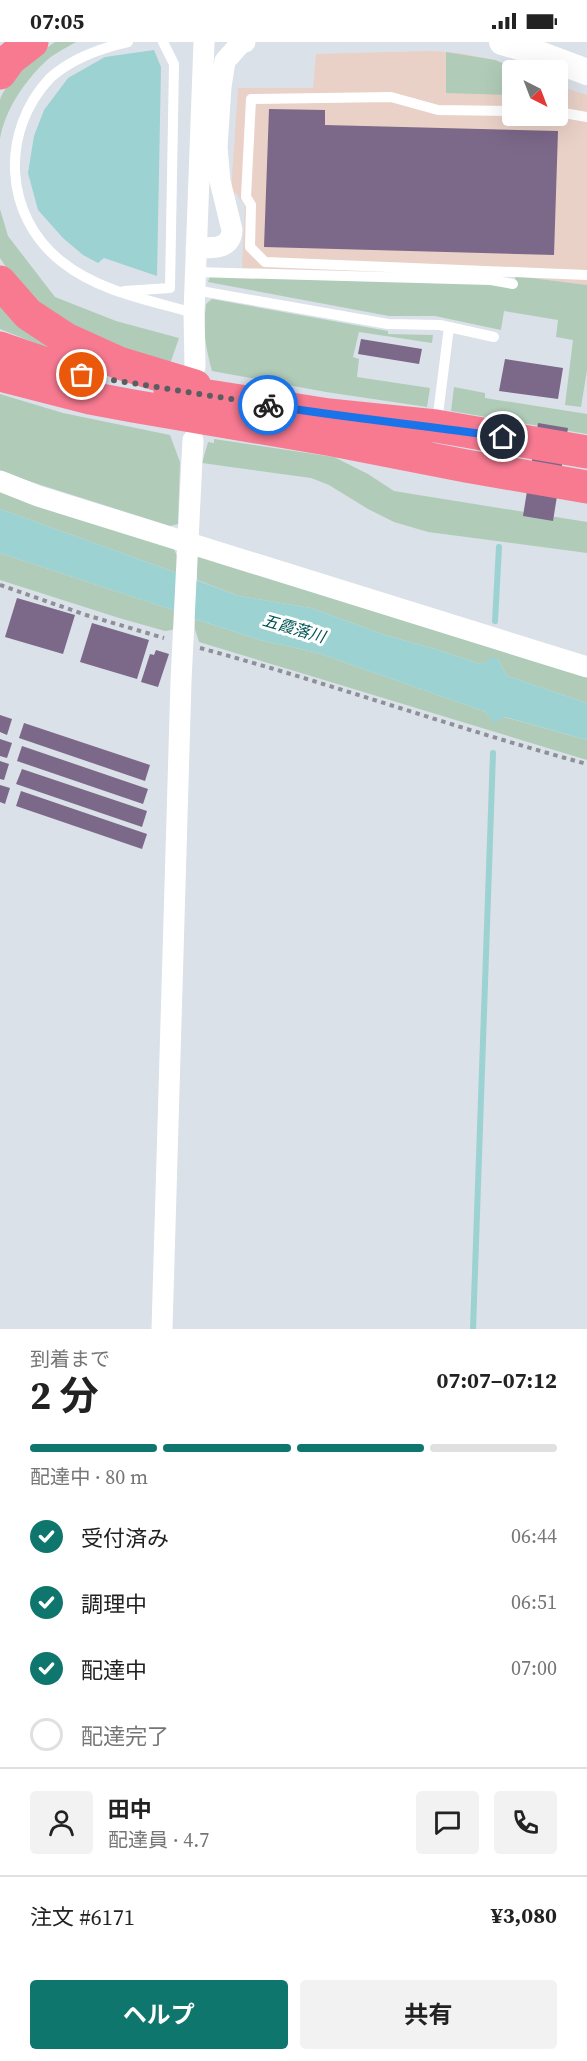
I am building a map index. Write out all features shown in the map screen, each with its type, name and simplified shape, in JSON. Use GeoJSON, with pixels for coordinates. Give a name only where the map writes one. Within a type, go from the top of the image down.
{"type":"FeatureCollection","features":[{"type":"Feature","properties":{"kind":"highway"},"geometry":{"type":"LineString","coordinates":[[0,73],[10,59],[32,42]]}},
{"type":"Feature","properties":{"kind":"highway"},"geometry":{"type":"LineString","coordinates":[[0,282],[28,314],[66,339],[119,363],[249,402]]}},
{"type":"Feature","properties":{"kind":"highway"},"geometry":{"type":"LineString","coordinates":[[0,348],[38,363],[95,378],[329,415],[436,426],[587,452]]}},
{"type":"Feature","properties":{"kind":"highway"},"geometry":{"type":"LineString","coordinates":[[0,364],[52,387]]}},
{"type":"Feature","properties":{"kind":"highway"},"geometry":{"type":"LineString","coordinates":[[0,375],[122,404],[587,486]]}},
{"type":"Feature","properties":{"kind":"street"},"geometry":{"type":"LineString","coordinates":[[195,367],[194,313],[204,42]]}},
{"type":"Feature","properties":{"kind":"street"},"geometry":{"type":"LineString","coordinates":[[196,248],[216,248],[224,245],[232,236],[220,181],[217,147],[221,87],[225,62],[245,42]]}},
{"type":"Feature","properties":{"kind":"street"},"geometry":{"type":"LineString","coordinates":[[502,42],[587,72]]}},
{"type":"Feature","properties":{"kind":"street"},"geometry":{"type":"LineString","coordinates":[[162,1329],[183,636],[193,440]]}},
{"type":"Feature","properties":{"kind":"street"},"geometry":{"type":"LineString","coordinates":[[0,481],[187,550],[587,667]]}},
{"type":"Feature","properties":{"kind":"lane"},"geometry":{"type":"LineString","coordinates":[[128,42],[86,55],[51,77],[21,116],[14,151],[13,183],[22,213],[37,238],[62,262],[88,279],[115,291],[194,313]]}},
{"type":"Feature","properties":{"kind":"lane"},"geometry":{"type":"LineString","coordinates":[[115,291],[170,288],[174,64],[163,42]]}},
{"type":"Feature","properties":{"kind":"lane"},"geometry":{"type":"LineString","coordinates":[[502,111],[438,110],[391,97],[250,99],[246,197],[251,205],[250,247],[265,262],[587,274]]}},
{"type":"Feature","properties":{"kind":"lane"},"geometry":{"type":"LineString","coordinates":[[568,114],[587,117]]}},
{"type":"Feature","properties":{"kind":"lane"},"geometry":{"type":"LineString","coordinates":[[195,281],[491,280],[513,284]]}},
{"type":"Feature","properties":{"kind":"lane"},"geometry":{"type":"LineString","coordinates":[[195,281],[388,324],[449,327],[494,337]]}},
{"type":"Feature","properties":{"kind":"lane"},"geometry":{"type":"LineString","coordinates":[[436,426],[449,327]]}},
{"type":"Feature","properties":{"kind":"path"},"geometry":{"type":"LineString","coordinates":[[0,585],[86,615],[183,636],[268,667],[520,746],[587,764]]}},
{"type":"Feature","properties":{"kind":"shaded area"},"geometry":{"type":"Polygon","coordinates":[[[430,51],[459,53],[495,60],[502,63],[502,126],[568,126],[568,89],[587,95],[587,285],[516,276],[242,268],[245,206],[236,193],[231,192],[238,88],[313,88],[316,54],[430,51]]]}},
{"type":"Feature","properties":{"kind":"green space"},"geometry":{"type":"Polygon","coordinates":[[[55,42],[76,42],[48,59],[30,78],[11,107],[0,139],[0,100],[3,94],[23,69],[55,42]]]}},
{"type":"Feature","properties":{"kind":"green space"},"geometry":{"type":"Polygon","coordinates":[[[446,52],[502,63],[502,95],[446,93],[446,52]]]}},
{"type":"Feature","properties":{"kind":"green space"},"geometry":{"type":"Polygon","coordinates":[[[0,209],[8,236],[55,297],[116,321],[179,338],[170,364],[104,343],[41,307],[14,279],[0,258],[0,209]]]}},
{"type":"Feature","properties":{"kind":"green space"},"geometry":{"type":"Polygon","coordinates":[[[210,276],[499,284],[512,288],[516,276],[587,285],[587,370],[581,407],[565,405],[573,340],[556,337],[558,320],[504,311],[501,330],[435,316],[389,316],[208,282],[210,276]]]}},
{"type":"Feature","properties":{"kind":"green space"},"geometry":{"type":"Polygon","coordinates":[[[212,299],[388,331],[388,334],[433,335],[432,343],[359,332],[353,357],[359,359],[357,377],[430,388],[427,407],[326,392],[212,371],[206,345],[205,322],[206,304],[212,299]]]}},
{"type":"Feature","properties":{"kind":"green space"},"geometry":{"type":"Polygon","coordinates":[[[0,302],[63,354],[0,329],[0,302]]]}},
{"type":"Feature","properties":{"kind":"green space"},"geometry":{"type":"Polygon","coordinates":[[[454,387],[485,393],[485,398],[587,414],[587,434],[451,411],[454,387]]]}},
{"type":"Feature","properties":{"kind":"green space"},"geometry":{"type":"Polygon","coordinates":[[[0,394],[63,413],[170,435],[180,462],[178,524],[170,526],[0,472],[0,394]]]}},
{"type":"Feature","properties":{"kind":"green space"},"geometry":{"type":"Polygon","coordinates":[[[214,439],[334,457],[368,474],[394,491],[587,522],[587,553],[428,532],[394,522],[329,485],[311,478],[202,463],[208,442],[214,443],[214,439]]]}},
{"type":"Feature","properties":{"kind":"green space"},"geometry":{"type":"Polygon","coordinates":[[[0,488],[172,544],[177,556],[177,573],[0,509],[0,488]]]}},
{"type":"Feature","properties":{"kind":"green space"},"geometry":{"type":"Polygon","coordinates":[[[0,553],[176,611],[175,627],[165,631],[0,580],[0,553]]]}},
{"type":"Feature","properties":{"kind":"green space"},"geometry":{"type":"Polygon","coordinates":[[[200,556],[587,677],[587,703],[507,676],[498,659],[481,664],[385,635],[311,608],[239,596],[197,580],[197,557],[200,556]]]}},
{"type":"Feature","properties":{"kind":"green space"},"geometry":{"type":"Polygon","coordinates":[[[195,619],[260,640],[318,653],[486,712],[494,722],[504,717],[587,740],[587,760],[199,642],[195,619]]]}},
{"type":"Feature","properties":{"kind":"water"},"geometry":{"type":"Polygon","coordinates":[[[154,50],[161,67],[157,276],[104,258],[98,263],[83,255],[63,238],[38,210],[28,173],[34,136],[44,110],[68,78],[105,57],[154,50]]]}},
{"type":"Feature","properties":{"kind":"water"},"geometry":{"type":"Polygon","coordinates":[[[0,509],[177,573],[176,611],[0,553],[0,509]]]}},
{"type":"Feature","properties":{"kind":"water","name":"五霞落川"},"geometry":{"type":"Polygon","coordinates":[[[193,579],[239,596],[311,608],[385,635],[481,664],[493,657],[498,659],[507,676],[587,703],[587,740],[505,717],[494,723],[486,712],[318,653],[260,640],[192,618],[193,579]]]}},
{"type":"Feature","properties":{"kind":"building"},"geometry":{"type":"Polygon","coordinates":[[[269,109],[325,110],[325,125],[558,131],[554,255],[264,247],[269,109]]]}},
{"type":"Feature","properties":{"kind":"building"},"geometry":{"type":"Polygon","coordinates":[[[361,339],[422,349],[419,364],[358,354],[361,339]]]}},
{"type":"Feature","properties":{"kind":"building"},"geometry":{"type":"Polygon","coordinates":[[[505,359],[563,368],[558,399],[499,391],[505,359]]]}},
{"type":"Feature","properties":{"kind":"building"},"geometry":{"type":"Polygon","coordinates":[[[538,423],[568,428],[553,521],[523,516],[538,423]]]}},
{"type":"Feature","properties":{"kind":"building"},"geometry":{"type":"Polygon","coordinates":[[[17,598],[75,615],[63,654],[5,637],[17,598]]]}},
{"type":"Feature","properties":{"kind":"building"},"geometry":{"type":"Polygon","coordinates":[[[92,623],[149,640],[137,679],[80,662],[92,623]]]}},
{"type":"Feature","properties":{"kind":"building"},"geometry":{"type":"Polygon","coordinates":[[[156,650],[169,654],[158,687],[141,682],[150,654],[154,655],[156,650]]]}},
{"type":"Feature","properties":{"kind":"building"},"geometry":{"type":"Polygon","coordinates":[[[0,715],[12,719],[7,735],[0,732],[0,715]]]}},
{"type":"Feature","properties":{"kind":"building"},"geometry":{"type":"Polygon","coordinates":[[[24,723],[150,765],[145,781],[19,738],[24,723]]]}},
{"type":"Feature","properties":{"kind":"building"},"geometry":{"type":"Polygon","coordinates":[[[0,739],[12,743],[7,758],[0,756],[0,739]]]}},
{"type":"Feature","properties":{"kind":"building"},"geometry":{"type":"Polygon","coordinates":[[[22,746],[148,789],[143,804],[17,761],[22,746]]]}},
{"type":"Feature","properties":{"kind":"building"},"geometry":{"type":"Polygon","coordinates":[[[0,761],[9,764],[4,780],[0,779],[0,761]]]}},
{"type":"Feature","properties":{"kind":"building"},"geometry":{"type":"Polygon","coordinates":[[[22,769],[147,811],[142,827],[16,784],[22,769]]]}},
{"type":"Feature","properties":{"kind":"building"},"geometry":{"type":"Polygon","coordinates":[[[0,785],[10,788],[5,804],[0,802],[0,785]]]}},
{"type":"Feature","properties":{"kind":"building"},"geometry":{"type":"Polygon","coordinates":[[[21,791],[147,834],[142,849],[16,806],[21,791]]]}},
{"type":"Feature","properties":{"kind":"waterway"},"geometry":{"type":"LineString","coordinates":[[495,621],[499,547]]}},
{"type":"Feature","properties":{"kind":"waterway"},"geometry":{"type":"LineString","coordinates":[[473,1329],[493,753]]}},
{"type":"Feature","properties":{"kind":"way so far"},"geometry":{"type":"LineString","coordinates":[[82,375],[268,405]]}},
{"type":"Feature","properties":{"kind":"route"},"geometry":{"type":"LineString","coordinates":[[268,405],[329,415],[436,426],[503,437]]}}]}
